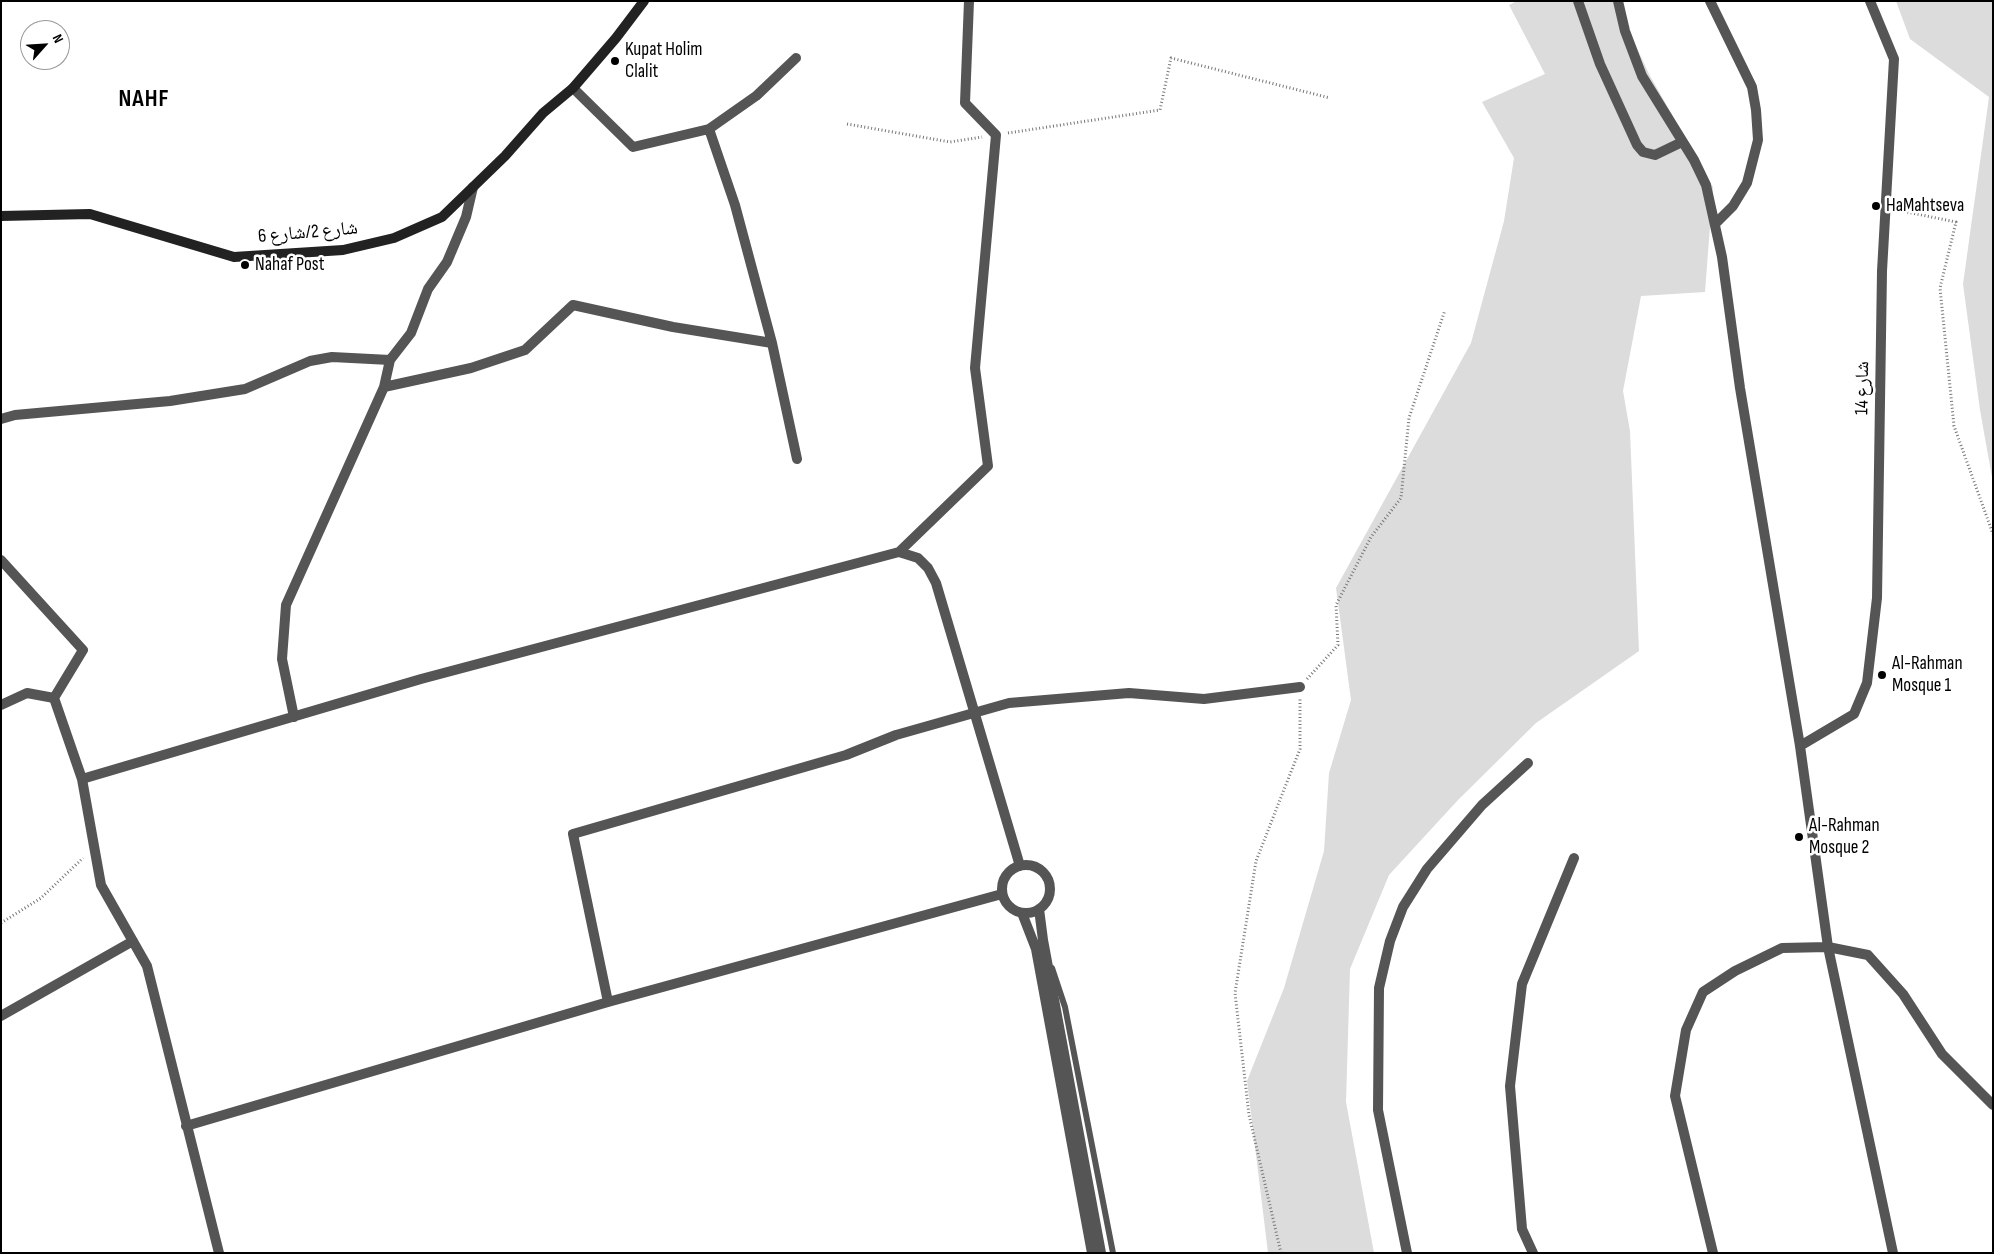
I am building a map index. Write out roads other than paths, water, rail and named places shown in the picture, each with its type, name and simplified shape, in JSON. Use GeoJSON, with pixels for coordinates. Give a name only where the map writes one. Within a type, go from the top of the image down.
{"type":"FeatureCollection","features":[{"type":"Feature","properties":{"kind":"street","name":"شارع 2/شارع 6"},"geometry":{"type":"LineString","coordinates":[[1,216],[90,214],[234,256],[333,251],[394,238],[442,218],[505,156],[543,113],[573,88],[616,38],[644,1]]}},
{"type":"Feature","properties":{"kind":"street"},"geometry":{"type":"LineString","coordinates":[[82,779],[421,679],[899,552],[988,466],[975,368],[996,135],[965,103],[969,1]]}},
{"type":"Feature","properties":{"kind":"street"},"geometry":{"type":"LineString","coordinates":[[1578,1],[1600,64],[1637,145],[1643,152],[1655,156],[1682,142]]}},
{"type":"Feature","properties":{"kind":"street"},"geometry":{"type":"LineString","coordinates":[[1618,1],[1625,31],[1642,76],[1694,160],[1706,185],[1715,224],[1722,257],[1740,388],[1800,746],[1828,947],[1893,1253]]}},
{"type":"Feature","properties":{"kind":"street"},"geometry":{"type":"LineString","coordinates":[[1710,1],[1752,87],[1758,140],[1747,182],[1733,206],[1715,224]]}},
{"type":"Feature","properties":{"kind":"street","name":"شارع 14"},"geometry":{"type":"LineString","coordinates":[[1800,746],[1854,714],[1867,683],[1877,598],[1882,281],[1894,59],[1870,1]]}},
{"type":"Feature","properties":{"kind":"street"},"geometry":{"type":"LineString","coordinates":[[573,88],[633,147],[709,129],[756,96],[796,58]]}},
{"type":"Feature","properties":{"kind":"street"},"geometry":{"type":"LineString","coordinates":[[709,129],[735,205],[772,343],[797,459]]}},
{"type":"Feature","properties":{"kind":"street"},"geometry":{"type":"LineString","coordinates":[[294,717],[282,659],[286,604],[384,387],[390,360],[411,333],[428,289],[447,262],[466,218],[472,187]]}},
{"type":"Feature","properties":{"kind":"street"},"geometry":{"type":"LineString","coordinates":[[384,387],[471,368],[525,350],[573,305],[673,326],[772,343]]}},
{"type":"Feature","properties":{"kind":"street"},"geometry":{"type":"LineString","coordinates":[[1,420],[14,415],[170,401],[245,389],[310,360],[332,357],[390,360]]}},
{"type":"Feature","properties":{"kind":"street"},"geometry":{"type":"LineString","coordinates":[[899,552],[918,558],[928,568],[936,583],[1020,866]]}},
{"type":"Feature","properties":{"kind":"street"},"geometry":{"type":"LineString","coordinates":[[1,560],[82,650],[54,698],[82,779],[101,885],[147,966],[219,1253]]}},
{"type":"Feature","properties":{"kind":"street"},"geometry":{"type":"LineString","coordinates":[[608,1002],[573,834],[846,754],[896,735],[1009,703],[1129,693],[1204,699],[1300,687]]}},
{"type":"Feature","properties":{"kind":"street"},"geometry":{"type":"LineString","coordinates":[[1,705],[27,693],[54,698]]}},
{"type":"Feature","properties":{"kind":"street"},"geometry":{"type":"LineString","coordinates":[[1407,1253],[1378,1110],[1379,988],[1390,941],[1403,907],[1427,869],[1482,804],[1528,763]]}},
{"type":"Feature","properties":{"kind":"street"},"geometry":{"type":"LineString","coordinates":[[1533,1253],[1522,1229],[1510,1086],[1522,984],[1574,858]]}},
{"type":"Feature","properties":{"kind":"street"},"geometry":{"type":"LineString","coordinates":[[1020,866],[1035,867],[1041,870],[1049,882],[1050,896],[1040,909],[1022,913],[1010,907],[1002,894],[1004,880],[1008,874],[1020,866]]}},
{"type":"Feature","properties":{"kind":"street"},"geometry":{"type":"LineString","coordinates":[[186,1126],[608,1002],[1002,894]]}},
{"type":"Feature","properties":{"kind":"street"},"geometry":{"type":"LineString","coordinates":[[1040,909],[1043,940],[1101,1253]]}},
{"type":"Feature","properties":{"kind":"street"},"geometry":{"type":"LineString","coordinates":[[1022,913],[1036,949],[1092,1253]]}},
{"type":"Feature","properties":{"kind":"street"},"geometry":{"type":"LineString","coordinates":[[1,1016],[133,941]]}},
{"type":"Feature","properties":{"kind":"street"},"geometry":{"type":"LineString","coordinates":[[1713,1253],[1675,1096],[1686,1030],[1703,992],[1735,972],[1782,948],[1828,947],[1868,955],[1903,994],[1942,1054],[1993,1105]]}},
{"type":"Feature","properties":{"kind":"lane"},"geometry":{"type":"LineString","coordinates":[[1043,940],[1065,1006],[1113,1253]]}},
{"type":"Feature","properties":{"kind":"place","name":"Kupat Holim Clalit"},"geometry":{"type":"Point","coordinates":[615,61]}},
{"type":"Feature","properties":{"kind":"place","name":"HaMahtseva"},"geometry":{"type":"Point","coordinates":[1876,206]}},
{"type":"Feature","properties":{"kind":"place","name":"Nahaf Post"},"geometry":{"type":"Point","coordinates":[245,265]}},
{"type":"Feature","properties":{"kind":"place","name":"Al-Rahman Mosque 1"},"geometry":{"type":"Point","coordinates":[1882,675]}},
{"type":"Feature","properties":{"kind":"place","name":"Al-Rahman Mosque 2"},"geometry":{"type":"Point","coordinates":[1799,837]}},
{"type":"Feature","properties":{"kind":"district","name":"NAHF"},"geometry":{"type":"Point","coordinates":[144,100]}}]}
